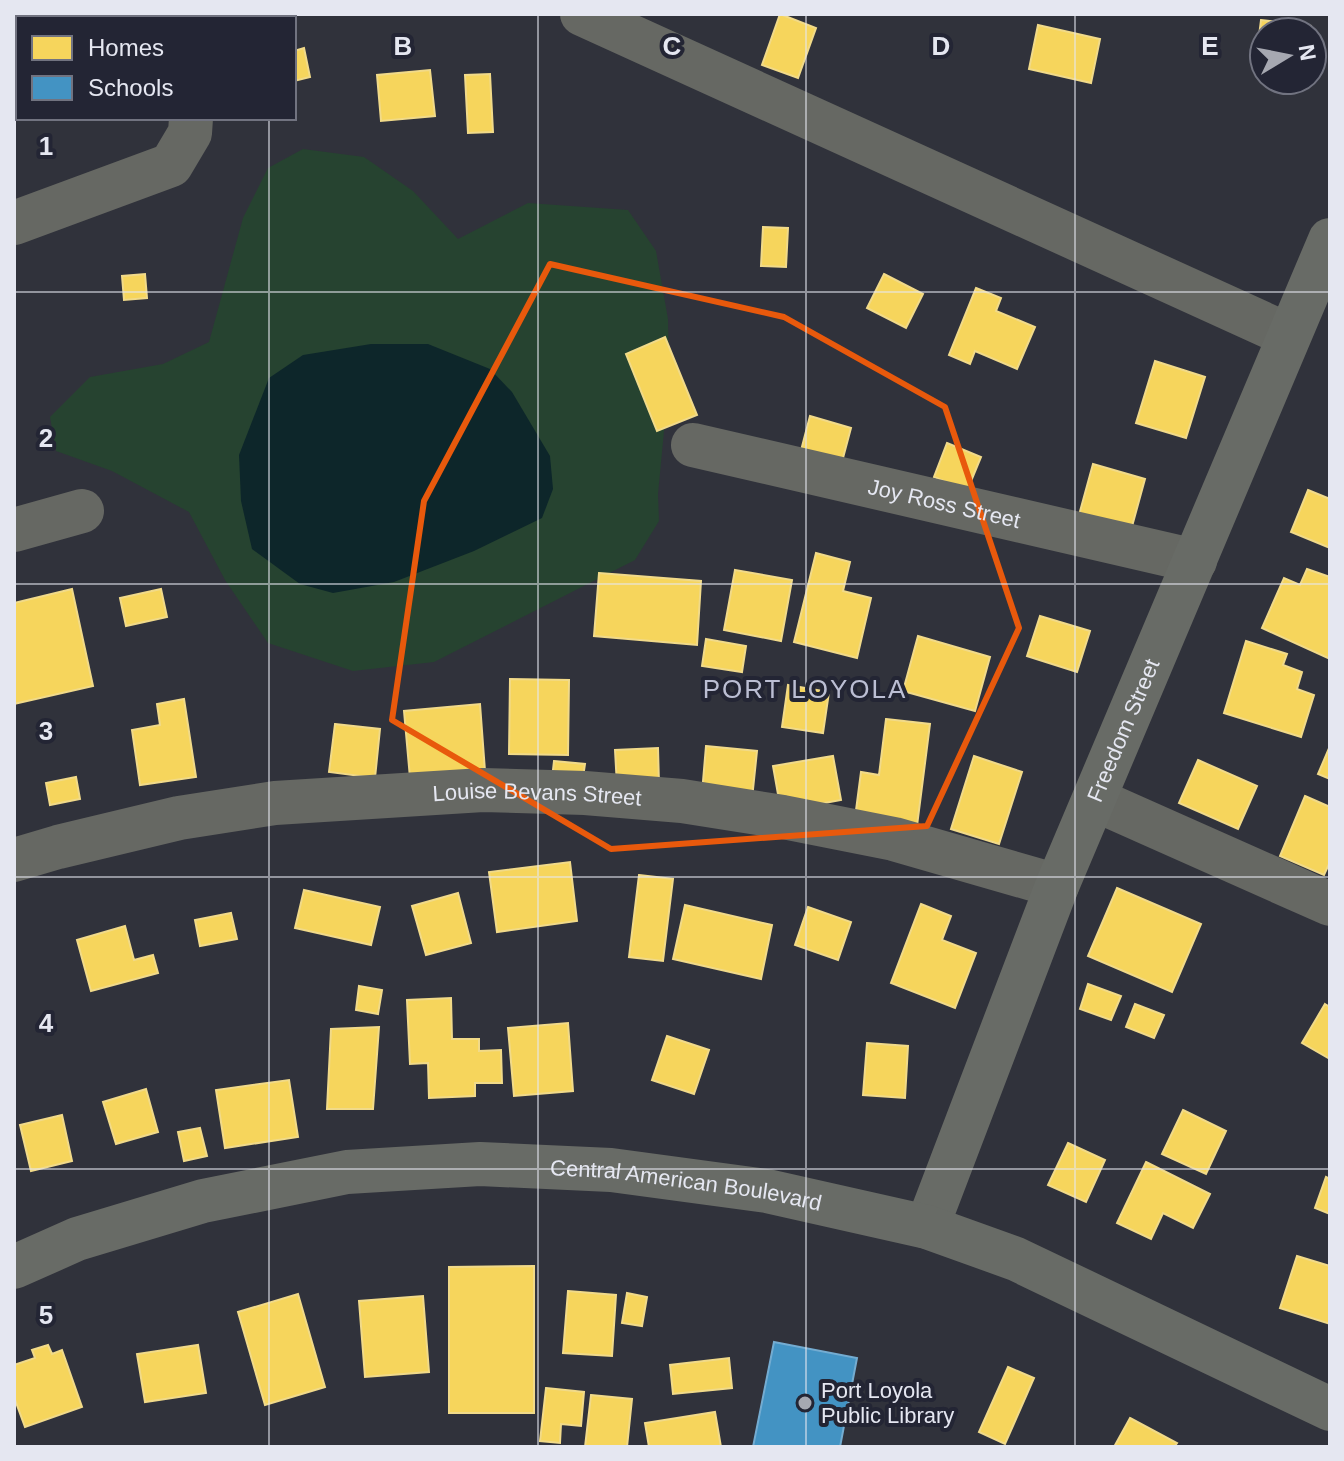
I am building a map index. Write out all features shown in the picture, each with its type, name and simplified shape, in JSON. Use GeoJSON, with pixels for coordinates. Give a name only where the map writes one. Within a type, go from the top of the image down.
{"type":"FeatureCollection","features":[{"type":"Feature","properties":{"kind":"main road","name":"Freedom Street"},"geometry":{"type":"LineString","coordinates":[[927,1227],[1057,886],[1096,800],[1330,240]]}},
{"type":"Feature","properties":{"kind":"main road","name":"Central American Boulevard"},"geometry":{"type":"LineString","coordinates":[[14,1267],[77,1239],[203,1201],[347,1172],[480,1164],[611,1170],[767,1191],[927,1227],[1016,1259],[1330,1409]]}},
{"type":"Feature","properties":{"kind":"street"},"geometry":{"type":"LineString","coordinates":[[582,14],[1288,335]]}},
{"type":"Feature","properties":{"kind":"street"},"geometry":{"type":"LineString","coordinates":[[14,223],[171,165],[191,125]]}},
{"type":"Feature","properties":{"kind":"street","name":"Joy Ross Street"},"geometry":{"type":"LineString","coordinates":[[693,445],[1195,561]]}},
{"type":"Feature","properties":{"kind":"street"},"geometry":{"type":"LineString","coordinates":[[14,530],[82,511]]}},
{"type":"Feature","properties":{"kind":"street","name":"Louise Bevans Street"},"geometry":{"type":"LineString","coordinates":[[14,860],[179,818],[275,803],[483,790],[585,793],[682,801],[783,817],[894,839],[1057,886]]}},
{"type":"Feature","properties":{"kind":"street"},"geometry":{"type":"LineString","coordinates":[[1096,800],[1330,904]]}},
{"type":"Feature","properties":{"kind":"highlighted area"},"geometry":{"type":"Polygon","coordinates":[[[550,264],[784,317],[945,407],[1019,628],[927,826],[611,849],[392,720],[424,501],[550,264]]]}},
{"type":"Feature","properties":{"kind":"green space"},"geometry":{"type":"Polygon","coordinates":[[[303,149],[364,157],[413,191],[458,239],[528,203],[628,210],[656,251],[668,319],[669,379],[658,494],[659,521],[635,560],[434,662],[353,671],[268,643],[225,580],[189,512],[112,471],[56,451],[50,417],[90,377],[163,364],[209,342],[243,218],[268,168],[303,149]]]}},
{"type":"Feature","properties":{"kind":"shaded area"},"geometry":{"type":"Polygon","coordinates":[[[371,344],[428,344],[490,369],[512,392],[550,456],[553,489],[542,518],[474,551],[394,582],[333,593],[300,584],[252,549],[241,501],[239,455],[269,378],[303,355],[371,344]]]}},
{"type":"Feature","properties":{"kind":"building: Homes"},"geometry":{"type":"Polygon","coordinates":[[[780,14],[816,28],[798,78],[762,65],[780,14]]]}},
{"type":"Feature","properties":{"kind":"building: Homes"},"geometry":{"type":"Polygon","coordinates":[[[1038,25],[1100,39],[1091,83],[1029,69],[1038,25]]]}},
{"type":"Feature","properties":{"kind":"building: Homes"},"geometry":{"type":"Polygon","coordinates":[[[304,48],[310,77],[296,80],[296,50],[304,48]]]}},
{"type":"Feature","properties":{"kind":"building: Homes"},"geometry":{"type":"Polygon","coordinates":[[[430,70],[435,116],[381,121],[377,75],[430,70]]]}},
{"type":"Feature","properties":{"kind":"building: Homes"},"geometry":{"type":"Polygon","coordinates":[[[490,74],[493,132],[468,133],[465,75],[490,74]]]}},
{"type":"Feature","properties":{"kind":"building: Homes"},"geometry":{"type":"Polygon","coordinates":[[[763,227],[788,228],[786,267],[761,266],[763,227]]]}},
{"type":"Feature","properties":{"kind":"building: Homes"},"geometry":{"type":"Polygon","coordinates":[[[145,274],[147,298],[124,300],[122,276],[145,274]]]}},
{"type":"Feature","properties":{"kind":"building: Homes"},"geometry":{"type":"Polygon","coordinates":[[[884,274],[923,294],[906,328],[867,308],[884,274]]]}},
{"type":"Feature","properties":{"kind":"building: Homes"},"geometry":{"type":"Polygon","coordinates":[[[976,288],[1001,298],[996,311],[1035,327],[1017,369],[975,351],[970,364],[949,355],[976,288]]]}},
{"type":"Feature","properties":{"kind":"building: Homes"},"geometry":{"type":"Polygon","coordinates":[[[665,337],[697,415],[657,431],[626,354],[665,337]]]}},
{"type":"Feature","properties":{"kind":"building: Homes"},"geometry":{"type":"Polygon","coordinates":[[[1155,361],[1205,377],[1186,438],[1136,423],[1155,361]]]}},
{"type":"Feature","properties":{"kind":"building: Homes"},"geometry":{"type":"Polygon","coordinates":[[[810,416],[851,428],[839,473],[798,462],[810,416]]]}},
{"type":"Feature","properties":{"kind":"building: Homes"},"geometry":{"type":"Polygon","coordinates":[[[947,443],[981,457],[967,491],[934,477],[947,443]]]}},
{"type":"Feature","properties":{"kind":"building: Homes"},"geometry":{"type":"Polygon","coordinates":[[[1093,464],[1145,479],[1128,541],[1076,526],[1093,464]]]}},
{"type":"Feature","properties":{"kind":"building: Homes"},"geometry":{"type":"Polygon","coordinates":[[[1308,490],[1330,499],[1330,548],[1291,532],[1308,490]]]}},
{"type":"Feature","properties":{"kind":"building: Homes"},"geometry":{"type":"Polygon","coordinates":[[[816,553],[850,562],[843,591],[871,598],[857,658],[794,642],[816,553]]]}},
{"type":"Feature","properties":{"kind":"building: Homes"},"geometry":{"type":"Polygon","coordinates":[[[1307,569],[1330,577],[1330,659],[1262,628],[1284,578],[1300,585],[1307,569]]]}},
{"type":"Feature","properties":{"kind":"building: Homes"},"geometry":{"type":"Polygon","coordinates":[[[735,570],[792,580],[781,641],[724,630],[735,570]]]}},
{"type":"Feature","properties":{"kind":"building: Homes"},"geometry":{"type":"Polygon","coordinates":[[[599,573],[701,581],[697,645],[594,636],[599,573]]]}},
{"type":"Feature","properties":{"kind":"building: Homes"},"geometry":{"type":"Polygon","coordinates":[[[72,589],[93,686],[14,704],[14,603],[72,589]]]}},
{"type":"Feature","properties":{"kind":"building: Homes"},"geometry":{"type":"Polygon","coordinates":[[[161,589],[167,617],[126,626],[120,598],[161,589]]]}},
{"type":"Feature","properties":{"kind":"building: Homes"},"geometry":{"type":"Polygon","coordinates":[[[1040,616],[1090,631],[1077,672],[1027,656],[1040,616]]]}},
{"type":"Feature","properties":{"kind":"building: Homes"},"geometry":{"type":"Polygon","coordinates":[[[918,636],[990,657],[975,711],[903,691],[918,636]]]}},
{"type":"Feature","properties":{"kind":"building: Homes"},"geometry":{"type":"Polygon","coordinates":[[[706,639],[746,646],[742,672],[702,666],[706,639]]]}},
{"type":"Feature","properties":{"kind":"building: Homes"},"geometry":{"type":"Polygon","coordinates":[[[1246,641],[1287,654],[1283,665],[1302,672],[1297,689],[1314,695],[1301,737],[1224,713],[1246,641]]]}},
{"type":"Feature","properties":{"kind":"building: Homes"},"geometry":{"type":"Polygon","coordinates":[[[510,679],[569,680],[568,755],[509,754],[510,679]]]}},
{"type":"Feature","properties":{"kind":"building: Homes"},"geometry":{"type":"Polygon","coordinates":[[[788,685],[829,692],[823,733],[782,727],[788,685]]]}},
{"type":"Feature","properties":{"kind":"building: Homes"},"geometry":{"type":"Polygon","coordinates":[[[184,699],[196,777],[140,785],[132,730],[160,725],[157,704],[184,699]]]}},
{"type":"Feature","properties":{"kind":"building: Homes"},"geometry":{"type":"Polygon","coordinates":[[[480,704],[485,771],[410,778],[404,711],[480,704]]]}},
{"type":"Feature","properties":{"kind":"building: Homes"},"geometry":{"type":"Polygon","coordinates":[[[886,719],[930,724],[917,826],[855,818],[861,772],[879,775],[886,719]]]}},
{"type":"Feature","properties":{"kind":"building: Homes"},"geometry":{"type":"Polygon","coordinates":[[[335,724],[380,729],[375,778],[329,772],[335,724]]]}},
{"type":"Feature","properties":{"kind":"building: Homes"},"geometry":{"type":"Polygon","coordinates":[[[706,746],[757,751],[752,799],[702,793],[706,746]]]}},
{"type":"Feature","properties":{"kind":"building: Homes"},"geometry":{"type":"Polygon","coordinates":[[[1330,746],[1330,779],[1318,774],[1330,746]]]}},
{"type":"Feature","properties":{"kind":"building: Homes"},"geometry":{"type":"Polygon","coordinates":[[[658,748],[659,784],[617,786],[615,750],[658,748]]]}},
{"type":"Feature","properties":{"kind":"building: Homes"},"geometry":{"type":"Polygon","coordinates":[[[833,756],[841,800],[781,811],[773,766],[833,756]]]}},
{"type":"Feature","properties":{"kind":"building: Homes"},"geometry":{"type":"Polygon","coordinates":[[[974,756],[1022,772],[999,844],[951,829],[974,756]]]}},
{"type":"Feature","properties":{"kind":"building: Homes"},"geometry":{"type":"Polygon","coordinates":[[[1198,760],[1257,786],[1238,829],[1179,803],[1198,760]]]}},
{"type":"Feature","properties":{"kind":"building: Homes"},"geometry":{"type":"Polygon","coordinates":[[[554,761],[585,764],[581,791],[551,788],[554,761]]]}},
{"type":"Feature","properties":{"kind":"building: Homes"},"geometry":{"type":"Polygon","coordinates":[[[76,777],[80,799],[50,805],[46,783],[76,777]]]}},
{"type":"Feature","properties":{"kind":"building: Homes"},"geometry":{"type":"Polygon","coordinates":[[[1305,796],[1330,807],[1330,862],[1324,875],[1280,856],[1305,796]]]}},
{"type":"Feature","properties":{"kind":"building: Homes"},"geometry":{"type":"Polygon","coordinates":[[[570,862],[577,921],[497,932],[489,872],[570,862]]]}},
{"type":"Feature","properties":{"kind":"building: Homes"},"geometry":{"type":"Polygon","coordinates":[[[639,875],[673,879],[663,961],[629,957],[639,875]]]}},
{"type":"Feature","properties":{"kind":"building: Homes"},"geometry":{"type":"Polygon","coordinates":[[[1117,888],[1201,924],[1172,992],[1088,956],[1117,888]]]}},
{"type":"Feature","properties":{"kind":"building: Homes"},"geometry":{"type":"Polygon","coordinates":[[[304,890],[380,907],[371,945],[295,928],[304,890]]]}},
{"type":"Feature","properties":{"kind":"building: Homes"},"geometry":{"type":"Polygon","coordinates":[[[458,893],[471,943],[426,955],[412,906],[458,893]]]}},
{"type":"Feature","properties":{"kind":"building: Homes"},"geometry":{"type":"Polygon","coordinates":[[[921,904],[951,916],[942,940],[976,953],[955,1008],[891,983],[921,904]]]}},
{"type":"Feature","properties":{"kind":"building: Homes"},"geometry":{"type":"Polygon","coordinates":[[[685,905],[772,925],[761,979],[673,959],[685,905]]]}},
{"type":"Feature","properties":{"kind":"building: Homes"},"geometry":{"type":"Polygon","coordinates":[[[808,907],[851,922],[838,960],[795,945],[808,907]]]}},
{"type":"Feature","properties":{"kind":"building: Homes"},"geometry":{"type":"Polygon","coordinates":[[[231,913],[237,939],[200,946],[195,920],[231,913]]]}},
{"type":"Feature","properties":{"kind":"building: Homes"},"geometry":{"type":"Polygon","coordinates":[[[125,926],[134,960],[153,955],[158,973],[91,991],[77,940],[125,926]]]}},
{"type":"Feature","properties":{"kind":"building: Homes"},"geometry":{"type":"Polygon","coordinates":[[[1088,984],[1121,996],[1111,1020],[1080,1009],[1088,984]]]}},
{"type":"Feature","properties":{"kind":"building: Homes"},"geometry":{"type":"Polygon","coordinates":[[[359,986],[382,990],[378,1014],[356,1010],[359,986]]]}},
{"type":"Feature","properties":{"kind":"building: Homes"},"geometry":{"type":"Polygon","coordinates":[[[451,998],[452,1039],[479,1039],[479,1051],[501,1050],[502,1083],[475,1083],[475,1096],[429,1098],[428,1063],[410,1064],[407,1000],[451,998]]]}},
{"type":"Feature","properties":{"kind":"building: Homes"},"geometry":{"type":"Polygon","coordinates":[[[1135,1004],[1164,1015],[1154,1038],[1126,1027],[1135,1004]]]}},
{"type":"Feature","properties":{"kind":"building: Homes"},"geometry":{"type":"Polygon","coordinates":[[[1325,1004],[1330,1007],[1330,1059],[1302,1043],[1325,1004]]]}},
{"type":"Feature","properties":{"kind":"building: Homes"},"geometry":{"type":"Polygon","coordinates":[[[568,1023],[573,1091],[514,1096],[508,1028],[568,1023]]]}},
{"type":"Feature","properties":{"kind":"building: Homes"},"geometry":{"type":"Polygon","coordinates":[[[379,1027],[373,1109],[327,1109],[331,1029],[379,1027]]]}},
{"type":"Feature","properties":{"kind":"building: Homes"},"geometry":{"type":"Polygon","coordinates":[[[667,1036],[709,1050],[694,1094],[652,1080],[667,1036]]]}},
{"type":"Feature","properties":{"kind":"building: Homes"},"geometry":{"type":"Polygon","coordinates":[[[867,1043],[908,1046],[905,1098],[863,1095],[867,1043]]]}},
{"type":"Feature","properties":{"kind":"building: Homes"},"geometry":{"type":"Polygon","coordinates":[[[289,1080],[298,1137],[225,1148],[216,1090],[289,1080]]]}},
{"type":"Feature","properties":{"kind":"building: Homes"},"geometry":{"type":"Polygon","coordinates":[[[146,1089],[158,1132],[116,1144],[103,1102],[146,1089]]]}},
{"type":"Feature","properties":{"kind":"building: Homes"},"geometry":{"type":"Polygon","coordinates":[[[1183,1110],[1226,1131],[1206,1174],[1162,1154],[1183,1110]]]}},
{"type":"Feature","properties":{"kind":"building: Homes"},"geometry":{"type":"Polygon","coordinates":[[[62,1115],[72,1161],[31,1171],[20,1125],[62,1115]]]}},
{"type":"Feature","properties":{"kind":"building: Homes"},"geometry":{"type":"Polygon","coordinates":[[[200,1128],[207,1156],[184,1161],[178,1132],[200,1128]]]}},
{"type":"Feature","properties":{"kind":"building: Homes"},"geometry":{"type":"Polygon","coordinates":[[[1068,1143],[1105,1160],[1086,1202],[1048,1185],[1068,1143]]]}},
{"type":"Feature","properties":{"kind":"building: Homes"},"geometry":{"type":"Polygon","coordinates":[[[1146,1162],[1210,1194],[1193,1228],[1163,1213],[1151,1239],[1117,1223],[1146,1162]]]}},
{"type":"Feature","properties":{"kind":"building: Homes"},"geometry":{"type":"Polygon","coordinates":[[[1326,1177],[1330,1179],[1330,1214],[1315,1208],[1326,1177]]]}},
{"type":"Feature","properties":{"kind":"building: Homes"},"geometry":{"type":"Polygon","coordinates":[[[1297,1256],[1330,1266],[1330,1324],[1280,1308],[1297,1256]]]}},
{"type":"Feature","properties":{"kind":"building: Homes"},"geometry":{"type":"Polygon","coordinates":[[[534,1266],[534,1413],[449,1413],[449,1267],[534,1266]]]}},
{"type":"Feature","properties":{"kind":"building: Homes"},"geometry":{"type":"Polygon","coordinates":[[[568,1291],[616,1295],[612,1356],[563,1353],[568,1291]]]}},
{"type":"Feature","properties":{"kind":"building: Homes"},"geometry":{"type":"Polygon","coordinates":[[[627,1293],[647,1297],[642,1326],[622,1323],[627,1293]]]}},
{"type":"Feature","properties":{"kind":"building: Homes"},"geometry":{"type":"Polygon","coordinates":[[[298,1294],[325,1387],[265,1405],[238,1312],[298,1294]]]}},
{"type":"Feature","properties":{"kind":"building: Homes"},"geometry":{"type":"Polygon","coordinates":[[[423,1296],[429,1372],[365,1377],[359,1301],[423,1296]]]}},
{"type":"Feature","properties":{"kind":"building: Homes"},"geometry":{"type":"Polygon","coordinates":[[[48,1345],[52,1354],[62,1350],[82,1407],[25,1427],[14,1397],[14,1365],[35,1358],[32,1350],[48,1345]]]}},
{"type":"Feature","properties":{"kind":"building: Homes"},"geometry":{"type":"Polygon","coordinates":[[[198,1345],[206,1393],[145,1402],[137,1354],[198,1345]]]}},
{"type":"Feature","properties":{"kind":"building: Homes"},"geometry":{"type":"Polygon","coordinates":[[[729,1358],[732,1388],[673,1394],[670,1365],[729,1358]]]}},
{"type":"Feature","properties":{"kind":"building: Homes"},"geometry":{"type":"Polygon","coordinates":[[[1008,1367],[1034,1378],[1005,1444],[979,1432],[1008,1367]]]}},
{"type":"Feature","properties":{"kind":"building: Homes"},"geometry":{"type":"Polygon","coordinates":[[[546,1388],[584,1392],[581,1426],[561,1424],[560,1443],[540,1441],[546,1388]]]}},
{"type":"Feature","properties":{"kind":"building: Homes"},"geometry":{"type":"Polygon","coordinates":[[[591,1395],[632,1399],[627,1447],[585,1447],[591,1395]]]}},
{"type":"Feature","properties":{"kind":"building: Homes"},"geometry":{"type":"Polygon","coordinates":[[[715,1412],[721,1447],[649,1447],[645,1423],[715,1412]]]}},
{"type":"Feature","properties":{"kind":"building: Homes"},"geometry":{"type":"Polygon","coordinates":[[[1130,1418],[1177,1443],[1174,1447],[1114,1447],[1130,1418]]]}},
{"type":"Feature","properties":{"kind":"building: Schools","name":"Port Loyola Public Library"},"geometry":{"type":"Polygon","coordinates":[[[774,1342],[857,1358],[840,1447],[753,1447],[774,1342]]]}},
{"type":"Feature","properties":{"kind":"place","name":"Port Loyola Public Library"},"geometry":{"type":"Point","coordinates":[805,1403]}},
{"type":"Feature","properties":{"kind":"district","name":"PORT LOYOLA"},"geometry":{"type":"Point","coordinates":[805,689]}}]}
